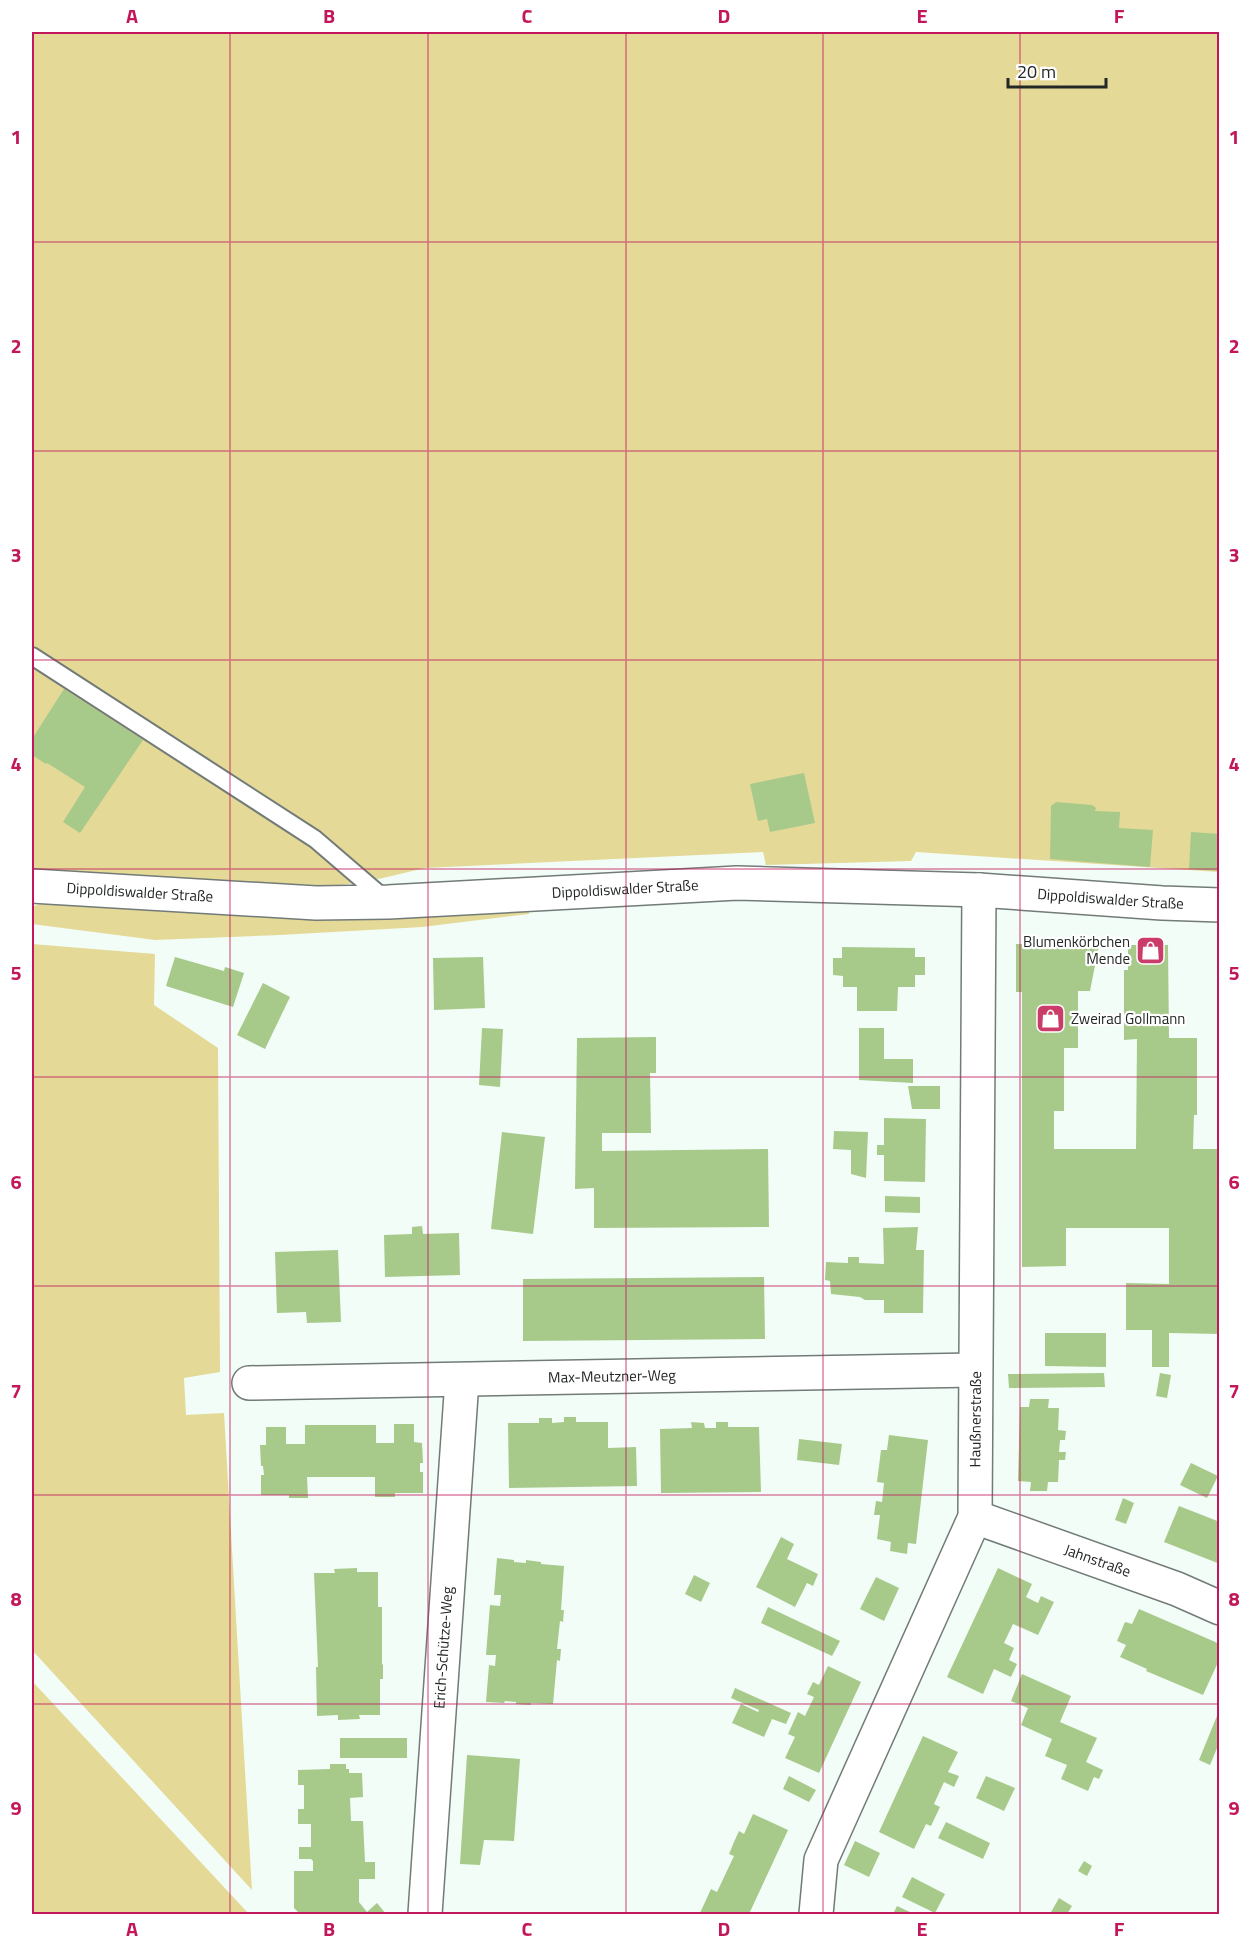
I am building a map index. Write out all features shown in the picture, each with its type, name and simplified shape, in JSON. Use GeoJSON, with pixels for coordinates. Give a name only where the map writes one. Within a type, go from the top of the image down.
{"type":"FeatureCollection","features":[{"type":"Feature","properties":{"kind":"street","name":"Dippoldiswalder Straße"},"geometry":{"type":"LineString","coordinates":[[32,886],[316,903],[388,902],[737,883],[979,890],[1220,905]]}},
{"type":"Feature","properties":{"kind":"street","name":"Haußnerstraße"},"geometry":{"type":"LineString","coordinates":[[816,1914],[821,1860],[975,1517],[979,890]]}},
{"type":"Feature","properties":{"kind":"street","name":"Max-Meutzner-Weg"},"geometry":{"type":"LineString","coordinates":[[249,1383],[975,1370]]}},
{"type":"Feature","properties":{"kind":"street","name":"Erich-Schütze-Weg"},"geometry":{"type":"LineString","coordinates":[[425,1914],[462,1380]]}},
{"type":"Feature","properties":{"kind":"street","name":"Jahnstraße"},"geometry":{"type":"LineString","coordinates":[[975,1517],[1177,1588],[1220,1608]]}},
{"type":"Feature","properties":{"kind":"lane"},"geometry":{"type":"LineString","coordinates":[[32,656],[315,839],[388,902]]}},
{"type":"Feature","properties":{"kind":"shaded area"},"geometry":{"type":"Polygon","coordinates":[[[32,32],[1219,32],[1219,872],[916,852],[911,861],[766,865],[763,852],[425,868],[336,886],[32,872],[32,32]]]}},
{"type":"Feature","properties":{"kind":"shaded area"},"geometry":{"type":"Polygon","coordinates":[[[51,900],[316,917],[422,917],[525,911],[529,914],[422,927],[155,940],[32,924],[32,907],[51,900]]]}},
{"type":"Feature","properties":{"kind":"shaded area"},"geometry":{"type":"Polygon","coordinates":[[[32,944],[155,954],[154,1005],[218,1048],[220,1372],[184,1378],[186,1415],[224,1413],[252,1890],[32,1650],[32,944]]]}},
{"type":"Feature","properties":{"kind":"shaded area"},"geometry":{"type":"Polygon","coordinates":[[[32,1681],[249,1914],[32,1914],[32,1681]]]}},
{"type":"Feature","properties":{"kind":"building"},"geometry":{"type":"Polygon","coordinates":[[[64,689],[143,740],[80,833],[63,822],[85,787],[32,755],[32,739],[64,689]]]}},
{"type":"Feature","properties":{"kind":"building"},"geometry":{"type":"Polygon","coordinates":[[[804,773],[815,823],[770,832],[767,819],[758,821],[750,784],[804,773]]]}},
{"type":"Feature","properties":{"kind":"building"},"geometry":{"type":"Polygon","coordinates":[[[1056,802],[1092,805],[1096,808],[1095,811],[1120,812],[1119,828],[1153,830],[1150,867],[1050,859],[1051,806],[1056,802]]]}},
{"type":"Feature","properties":{"kind":"building"},"geometry":{"type":"Polygon","coordinates":[[[1191,832],[1220,834],[1220,871],[1189,869],[1191,832]]]}},
{"type":"Feature","properties":{"kind":"building"},"geometry":{"type":"Polygon","coordinates":[[[1016,944],[1099,945],[1090,991],[1078,991],[1078,1048],[1064,1048],[1064,1111],[1054,1111],[1054,1149],[1136,1149],[1137,1039],[1124,1040],[1124,970],[1128,970],[1128,945],[1168,945],[1169,1038],[1197,1038],[1197,1115],[1194,1115],[1193,1149],[1220,1149],[1220,1334],[1169,1333],[1169,1367],[1152,1367],[1152,1330],[1126,1330],[1126,1283],[1169,1284],[1169,1228],[1066,1228],[1066,1266],[1022,1267],[1022,992],[1016,992],[1016,944]]]}},
{"type":"Feature","properties":{"kind":"building"},"geometry":{"type":"Polygon","coordinates":[[[842,947],[915,948],[915,957],[925,957],[925,975],[915,975],[915,987],[898,987],[897,1011],[857,1011],[857,987],[843,987],[843,976],[833,975],[833,958],[842,958],[842,947]]]}},
{"type":"Feature","properties":{"kind":"building"},"geometry":{"type":"Polygon","coordinates":[[[175,957],[224,971],[225,967],[244,973],[233,1007],[166,986],[175,957]]]}},
{"type":"Feature","properties":{"kind":"building"},"geometry":{"type":"Polygon","coordinates":[[[483,957],[485,1008],[434,1010],[433,958],[483,957]]]}},
{"type":"Feature","properties":{"kind":"building"},"geometry":{"type":"Polygon","coordinates":[[[263,983],[290,997],[265,1049],[237,1035],[263,983]]]}},
{"type":"Feature","properties":{"kind":"building"},"geometry":{"type":"Polygon","coordinates":[[[482,1028],[503,1029],[500,1087],[479,1085],[482,1028]]]}},
{"type":"Feature","properties":{"kind":"building"},"geometry":{"type":"Polygon","coordinates":[[[859,1028],[884,1028],[884,1059],[913,1059],[913,1083],[859,1080],[859,1028]]]}},
{"type":"Feature","properties":{"kind":"building"},"geometry":{"type":"Polygon","coordinates":[[[656,1037],[656,1073],[650,1073],[651,1133],[602,1133],[602,1151],[768,1149],[769,1227],[594,1228],[594,1188],[575,1189],[577,1038],[656,1037]]]}},
{"type":"Feature","properties":{"kind":"building"},"geometry":{"type":"Polygon","coordinates":[[[908,1086],[940,1086],[940,1109],[912,1109],[908,1086]]]}},
{"type":"Feature","properties":{"kind":"building"},"geometry":{"type":"Polygon","coordinates":[[[884,1118],[926,1119],[925,1182],[884,1181],[884,1155],[877,1155],[877,1145],[884,1145],[884,1118]]]}},
{"type":"Feature","properties":{"kind":"building"},"geometry":{"type":"Polygon","coordinates":[[[834,1131],[868,1132],[866,1178],[851,1174],[851,1150],[833,1149],[834,1131]]]}},
{"type":"Feature","properties":{"kind":"building"},"geometry":{"type":"Polygon","coordinates":[[[502,1132],[545,1137],[533,1234],[491,1229],[502,1132]]]}},
{"type":"Feature","properties":{"kind":"building"},"geometry":{"type":"Polygon","coordinates":[[[885,1196],[920,1197],[920,1213],[885,1212],[885,1196]]]}},
{"type":"Feature","properties":{"kind":"building"},"geometry":{"type":"Polygon","coordinates":[[[422,1226],[423,1234],[459,1233],[460,1275],[385,1277],[384,1235],[412,1234],[412,1227],[422,1226]]]}},
{"type":"Feature","properties":{"kind":"building"},"geometry":{"type":"Polygon","coordinates":[[[918,1227],[916,1250],[924,1250],[923,1313],[884,1313],[884,1300],[865,1300],[860,1297],[831,1294],[830,1281],[825,1280],[826,1262],[848,1263],[848,1257],[859,1257],[859,1263],[884,1264],[883,1228],[918,1227]]]}},
{"type":"Feature","properties":{"kind":"building"},"geometry":{"type":"Polygon","coordinates":[[[338,1250],[341,1322],[307,1323],[306,1312],[277,1313],[275,1252],[338,1250]]]}},
{"type":"Feature","properties":{"kind":"building"},"geometry":{"type":"Polygon","coordinates":[[[764,1277],[765,1339],[523,1341],[523,1279],[764,1277]]]}},
{"type":"Feature","properties":{"kind":"building"},"geometry":{"type":"Polygon","coordinates":[[[1045,1333],[1106,1333],[1106,1367],[1045,1366],[1045,1333]]]}},
{"type":"Feature","properties":{"kind":"building"},"geometry":{"type":"Polygon","coordinates":[[[1104,1373],[1105,1387],[1009,1388],[1008,1374],[1104,1373]]]}},
{"type":"Feature","properties":{"kind":"building"},"geometry":{"type":"Polygon","coordinates":[[[1160,1373],[1171,1375],[1167,1398],[1156,1396],[1160,1373]]]}},
{"type":"Feature","properties":{"kind":"building"},"geometry":{"type":"Polygon","coordinates":[[[1030,1399],[1049,1399],[1048,1408],[1059,1408],[1058,1430],[1066,1431],[1065,1440],[1060,1440],[1059,1452],[1066,1452],[1065,1460],[1059,1460],[1058,1482],[1048,1482],[1047,1491],[1030,1491],[1031,1482],[1018,1481],[1020,1407],[1029,1407],[1030,1399]]]}},
{"type":"Feature","properties":{"kind":"building"},"geometry":{"type":"Polygon","coordinates":[[[564,1417],[576,1417],[576,1422],[608,1422],[608,1448],[636,1447],[637,1486],[509,1488],[508,1423],[539,1423],[539,1418],[552,1418],[552,1423],[564,1422],[564,1417]]]}},
{"type":"Feature","properties":{"kind":"building"},"geometry":{"type":"Polygon","coordinates":[[[691,1422],[704,1423],[705,1428],[716,1428],[716,1422],[728,1422],[728,1427],[759,1427],[761,1492],[661,1493],[660,1429],[692,1428],[691,1422]]]}},
{"type":"Feature","properties":{"kind":"building"},"geometry":{"type":"Polygon","coordinates":[[[394,1424],[414,1424],[414,1442],[422,1443],[423,1463],[420,1463],[420,1472],[423,1472],[423,1493],[395,1493],[395,1497],[375,1497],[375,1477],[307,1477],[308,1498],[261,1495],[261,1475],[264,1475],[260,1445],[266,1445],[266,1427],[286,1427],[286,1444],[305,1444],[305,1425],[376,1425],[376,1443],[394,1443],[394,1424]]]}},
{"type":"Feature","properties":{"kind":"building"},"geometry":{"type":"Polygon","coordinates":[[[889,1435],[928,1440],[916,1544],[908,1543],[907,1554],[890,1551],[891,1542],[877,1539],[880,1515],[874,1515],[876,1501],[882,1502],[884,1483],[877,1482],[881,1450],[887,1450],[889,1435]]]}},
{"type":"Feature","properties":{"kind":"building"},"geometry":{"type":"Polygon","coordinates":[[[799,1439],[842,1444],[839,1465],[797,1460],[799,1439]]]}},
{"type":"Feature","properties":{"kind":"building"},"geometry":{"type":"Polygon","coordinates":[[[1191,1463],[1218,1476],[1207,1498],[1180,1485],[1191,1463]]]}},
{"type":"Feature","properties":{"kind":"building"},"geometry":{"type":"Polygon","coordinates":[[[1123,1498],[1134,1503],[1126,1524],[1115,1520],[1123,1498]]]}},
{"type":"Feature","properties":{"kind":"building"},"geometry":{"type":"Polygon","coordinates":[[[1179,1506],[1220,1522],[1220,1564],[1164,1542],[1179,1506]]]}},
{"type":"Feature","properties":{"kind":"building"},"geometry":{"type":"Polygon","coordinates":[[[781,1537],[794,1544],[787,1559],[818,1574],[813,1586],[807,1583],[795,1607],[756,1587],[781,1537]]]}},
{"type":"Feature","properties":{"kind":"building"},"geometry":{"type":"Polygon","coordinates":[[[497,1558],[514,1560],[514,1562],[526,1563],[526,1560],[564,1566],[561,1610],[564,1610],[563,1622],[560,1621],[557,1649],[561,1649],[560,1661],[557,1660],[553,1704],[486,1702],[489,1665],[495,1666],[496,1655],[486,1655],[490,1605],[500,1606],[501,1595],[494,1595],[497,1558]]]}},
{"type":"Feature","properties":{"kind":"building"},"geometry":{"type":"Polygon","coordinates":[[[357,1568],[357,1572],[378,1572],[378,1607],[382,1607],[383,1664],[383,1679],[380,1679],[380,1715],[359,1715],[360,1719],[338,1720],[338,1715],[317,1716],[316,1667],[318,1667],[314,1573],[335,1573],[334,1569],[357,1568]]]}},
{"type":"Feature","properties":{"kind":"building"},"geometry":{"type":"Polygon","coordinates":[[[998,1568],[1032,1584],[1026,1597],[1038,1603],[1041,1596],[1054,1602],[1038,1635],[1013,1624],[1004,1643],[1014,1648],[1009,1660],[1017,1664],[1011,1677],[994,1669],[983,1694],[947,1677],[998,1568]]]}},
{"type":"Feature","properties":{"kind":"building"},"geometry":{"type":"Polygon","coordinates":[[[694,1575],[710,1583],[701,1602],[685,1594],[694,1575]]]}},
{"type":"Feature","properties":{"kind":"building"},"geometry":{"type":"Polygon","coordinates":[[[876,1577],[899,1588],[884,1621],[860,1609],[876,1577]]]}},
{"type":"Feature","properties":{"kind":"building"},"geometry":{"type":"Polygon","coordinates":[[[768,1607],[840,1641],[832,1656],[761,1623],[768,1607]]]}},
{"type":"Feature","properties":{"kind":"building"},"geometry":{"type":"Polygon","coordinates":[[[1139,1609],[1220,1644],[1220,1658],[1203,1695],[1146,1671],[1147,1669],[1120,1657],[1126,1645],[1117,1641],[1125,1622],[1132,1624],[1139,1609]]]}},
{"type":"Feature","properties":{"kind":"building"},"geometry":{"type":"Polygon","coordinates":[[[828,1666],[861,1682],[819,1773],[785,1758],[795,1737],[788,1734],[798,1712],[805,1716],[814,1697],[807,1694],[813,1682],[819,1685],[828,1666]]]}},
{"type":"Feature","properties":{"kind":"building"},"geometry":{"type":"Polygon","coordinates":[[[1022,1674],[1071,1696],[1060,1722],[1097,1738],[1086,1762],[1103,1770],[1099,1779],[1094,1777],[1088,1791],[1061,1779],[1067,1765],[1045,1756],[1052,1739],[1021,1725],[1028,1708],[1011,1701],[1022,1674]]]}},
{"type":"Feature","properties":{"kind":"building"},"geometry":{"type":"Polygon","coordinates":[[[735,1688],[791,1713],[786,1724],[772,1719],[764,1737],[732,1723],[741,1704],[758,1712],[759,1710],[731,1698],[735,1688]]]}},
{"type":"Feature","properties":{"kind":"building"},"geometry":{"type":"Polygon","coordinates":[[[1219,1711],[1220,1741],[1210,1765],[1199,1760],[1219,1711]]]}},
{"type":"Feature","properties":{"kind":"building"},"geometry":{"type":"Polygon","coordinates":[[[923,1736],[958,1752],[948,1772],[959,1776],[954,1787],[944,1782],[934,1804],[940,1807],[931,1826],[926,1824],[914,1849],[879,1832],[923,1736]]]}},
{"type":"Feature","properties":{"kind":"building"},"geometry":{"type":"Polygon","coordinates":[[[340,1738],[407,1738],[407,1758],[340,1758],[340,1738]]]}},
{"type":"Feature","properties":{"kind":"building"},"geometry":{"type":"Polygon","coordinates":[[[467,1755],[520,1759],[514,1841],[484,1840],[480,1865],[460,1864],[467,1755]]]}},
{"type":"Feature","properties":{"kind":"building"},"geometry":{"type":"Polygon","coordinates":[[[330,1764],[346,1764],[349,1773],[362,1773],[363,1797],[350,1798],[351,1821],[363,1821],[365,1862],[375,1862],[375,1879],[359,1879],[359,1902],[367,1912],[377,1903],[386,1914],[300,1914],[294,1908],[294,1871],[313,1871],[311,1859],[299,1859],[299,1847],[311,1847],[311,1824],[298,1824],[298,1809],[304,1809],[304,1785],[298,1785],[298,1770],[330,1769],[330,1764]]]}},
{"type":"Feature","properties":{"kind":"building"},"geometry":{"type":"Polygon","coordinates":[[[789,1776],[816,1790],[809,1802],[783,1789],[789,1776]]]}},
{"type":"Feature","properties":{"kind":"building"},"geometry":{"type":"Polygon","coordinates":[[[986,1776],[1015,1788],[1004,1811],[976,1798],[986,1776]]]}},
{"type":"Feature","properties":{"kind":"building"},"geometry":{"type":"Polygon","coordinates":[[[753,1814],[788,1830],[749,1914],[700,1913],[711,1889],[717,1892],[734,1856],[729,1854],[739,1831],[744,1834],[753,1814]]]}},
{"type":"Feature","properties":{"kind":"building"},"geometry":{"type":"Polygon","coordinates":[[[946,1822],[990,1843],[983,1859],[938,1838],[946,1822]]]}},
{"type":"Feature","properties":{"kind":"building"},"geometry":{"type":"Polygon","coordinates":[[[855,1841],[880,1853],[869,1877],[844,1865],[855,1841]]]}},
{"type":"Feature","properties":{"kind":"building"},"geometry":{"type":"Polygon","coordinates":[[[1084,1861],[1092,1866],[1087,1876],[1078,1871],[1084,1861]]]}},
{"type":"Feature","properties":{"kind":"building"},"geometry":{"type":"Polygon","coordinates":[[[912,1877],[945,1894],[935,1913],[902,1897],[912,1877]]]}},
{"type":"Feature","properties":{"kind":"building"},"geometry":{"type":"Polygon","coordinates":[[[1059,1898],[1072,1906],[1067,1914],[1050,1914],[1059,1898]]]}},
{"type":"Feature","properties":{"kind":"building"},"geometry":{"type":"Polygon","coordinates":[[[897,1906],[914,1914],[893,1914],[897,1906]]]}},
{"type":"Feature","properties":{"kind":"place","name":"Blumenkörbchen Mende"},"geometry":{"type":"Point","coordinates":[1151,951]}},
{"type":"Feature","properties":{"kind":"place","name":"Zweirad Gollmann"},"geometry":{"type":"Point","coordinates":[1050,1019]}}]}
